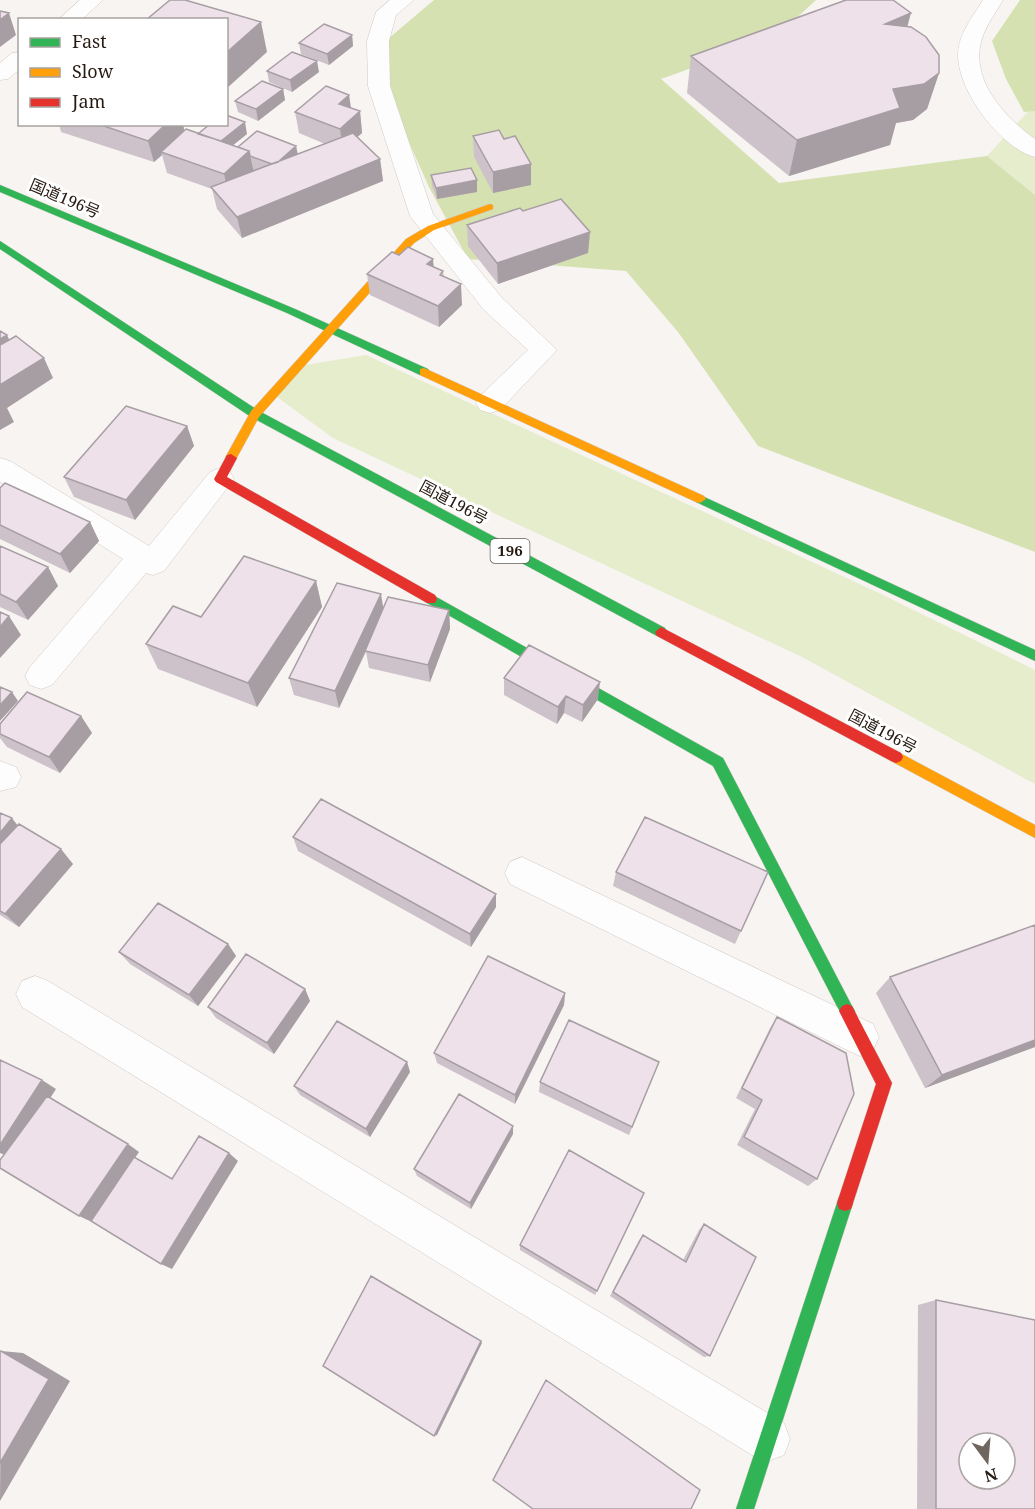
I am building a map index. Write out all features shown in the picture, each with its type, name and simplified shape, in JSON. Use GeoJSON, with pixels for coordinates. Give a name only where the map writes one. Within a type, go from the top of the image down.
{"type":"FeatureCollection","features":[{"type":"Feature","properties":{"kind":"main road","name":"国道196号"},"geometry":{"type":"LineString","coordinates":[[0,189],[332,330],[912,596],[1035,656]]}},
{"type":"Feature","properties":{"kind":"main road"},"geometry":{"type":"LineString","coordinates":[[490,207],[431,228],[410,241],[255,414],[220,479],[718,762],[884,1083],[745,1509]]}},
{"type":"Feature","properties":{"kind":"main road","name":"国道196号"},"geometry":{"type":"LineString","coordinates":[[0,244],[255,414],[1035,832]]}},
{"type":"Feature","properties":{"kind":"street"},"geometry":{"type":"LineString","coordinates":[[70,18],[93,0]]}},
{"type":"Feature","properties":{"kind":"street"},"geometry":{"type":"LineString","coordinates":[[404,0],[386,12],[378,41],[379,86],[422,216],[493,304],[544,350],[490,402]]}},
{"type":"Feature","properties":{"kind":"street"},"geometry":{"type":"LineString","coordinates":[[993,0],[972,36],[969,66],[983,103],[1017,137],[1035,150]]}},
{"type":"Feature","properties":{"kind":"street"},"geometry":{"type":"LineString","coordinates":[[0,74],[18,60]]}},
{"type":"Feature","properties":{"kind":"street"},"geometry":{"type":"LineString","coordinates":[[3,476],[153,563],[220,479]]}},
{"type":"Feature","properties":{"kind":"street"},"geometry":{"type":"LineString","coordinates":[[41,676],[142,557]]}},
{"type":"Feature","properties":{"kind":"street"},"geometry":{"type":"LineString","coordinates":[[522,873],[860,1037]]}},
{"type":"Feature","properties":{"kind":"street"},"geometry":{"type":"LineString","coordinates":[[35,994],[768,1439]]}},
{"type":"Feature","properties":{"kind":"green space"},"geometry":{"type":"Polygon","coordinates":[[[434,0],[816,0],[775,38],[661,79],[779,183],[987,156],[1035,195],[1035,552],[758,446],[678,332],[626,271],[468,259],[429,187],[384,87],[382,44],[434,0]]]}},
{"type":"Feature","properties":{"kind":"green space"},"geometry":{"type":"Polygon","coordinates":[[[1020,0],[1035,0],[1035,111],[1024,112],[1006,79],[992,41],[1020,0]]]}},
{"type":"Feature","properties":{"kind":"green space"},"geometry":{"type":"Polygon","coordinates":[[[1035,104],[1035,195],[987,156],[1035,104]]]}},
{"type":"Feature","properties":{"kind":"green space"},"geometry":{"type":"Polygon","coordinates":[[[366,355],[881,594],[1035,670],[1035,784],[802,657],[333,438],[273,394],[299,366],[366,355]]]}},
{"type":"Feature","properties":{"kind":"building"},"geometry":{"type":"Polygon","coordinates":[[[170,0],[185,0],[261,22],[228,51],[228,18],[148,18],[170,0]]]}},
{"type":"Feature","properties":{"kind":"building"},"geometry":{"type":"Polygon","coordinates":[[[846,0],[893,0],[911,13],[885,24],[911,27],[926,37],[939,55],[939,73],[924,84],[893,89],[900,108],[797,140],[691,56],[846,0]]]}},
{"type":"Feature","properties":{"kind":"building"},"geometry":{"type":"Polygon","coordinates":[[[0,11],[9,13],[0,20],[0,11]]]}},
{"type":"Feature","properties":{"kind":"building"},"geometry":{"type":"Polygon","coordinates":[[[324,24],[352,35],[327,54],[299,43],[324,24]]]}},
{"type":"Feature","properties":{"kind":"building"},"geometry":{"type":"Polygon","coordinates":[[[292,52],[317,61],[290,80],[267,71],[292,52]]]}},
{"type":"Feature","properties":{"kind":"building"},"geometry":{"type":"Polygon","coordinates":[[[262,81],[283,89],[256,109],[235,101],[262,81]]]}},
{"type":"Feature","properties":{"kind":"building"},"geometry":{"type":"Polygon","coordinates":[[[326,86],[349,95],[339,104],[360,111],[340,129],[295,112],[326,86]]]}},
{"type":"Feature","properties":{"kind":"building"},"geometry":{"type":"Polygon","coordinates":[[[228,116],[245,122],[221,141],[198,134],[208,126],[228,126],[228,116]]]}},
{"type":"Feature","properties":{"kind":"building"},"geometry":{"type":"Polygon","coordinates":[[[104,126],[164,126],[148,141],[104,126]]]}},
{"type":"Feature","properties":{"kind":"building"},"geometry":{"type":"Polygon","coordinates":[[[186,129],[249,151],[224,174],[161,152],[186,129]]]}},
{"type":"Feature","properties":{"kind":"building"},"geometry":{"type":"Polygon","coordinates":[[[499,130],[504,139],[515,136],[531,164],[493,172],[473,136],[499,130]]]}},
{"type":"Feature","properties":{"kind":"building"},"geometry":{"type":"Polygon","coordinates":[[[257,131],[296,146],[278,162],[272,164],[250,156],[249,151],[238,147],[257,131]]]}},
{"type":"Feature","properties":{"kind":"building"},"geometry":{"type":"Polygon","coordinates":[[[353,133],[380,159],[237,217],[211,187],[353,133]]]}},
{"type":"Feature","properties":{"kind":"building"},"geometry":{"type":"Polygon","coordinates":[[[471,168],[477,180],[436,188],[431,175],[471,168]]]}},
{"type":"Feature","properties":{"kind":"building"},"geometry":{"type":"Polygon","coordinates":[[[561,199],[590,232],[497,263],[467,225],[520,208],[523,211],[561,199]]]}},
{"type":"Feature","properties":{"kind":"building"},"geometry":{"type":"Polygon","coordinates":[[[408,247],[433,259],[427,264],[443,271],[440,275],[461,284],[438,306],[367,274],[392,252],[399,255],[408,247]]]}},
{"type":"Feature","properties":{"kind":"building"},"geometry":{"type":"Polygon","coordinates":[[[0,331],[7,335],[0,339],[0,331]]]}},
{"type":"Feature","properties":{"kind":"building"},"geometry":{"type":"Polygon","coordinates":[[[16,336],[44,358],[0,385],[0,345],[16,336]]]}},
{"type":"Feature","properties":{"kind":"building"},"geometry":{"type":"Polygon","coordinates":[[[126,406],[187,426],[126,500],[64,477],[126,406]]]}},
{"type":"Feature","properties":{"kind":"building"},"geometry":{"type":"Polygon","coordinates":[[[5,483],[90,522],[60,554],[0,525],[0,488],[5,483]]]}},
{"type":"Feature","properties":{"kind":"building"},"geometry":{"type":"Polygon","coordinates":[[[0,546],[48,567],[16,602],[0,594],[0,546]]]}},
{"type":"Feature","properties":{"kind":"building"},"geometry":{"type":"Polygon","coordinates":[[[244,556],[316,581],[248,683],[146,644],[173,606],[201,617],[244,556]]]}},
{"type":"Feature","properties":{"kind":"building"},"geometry":{"type":"Polygon","coordinates":[[[337,583],[381,594],[335,691],[289,678],[337,583]]]}},
{"type":"Feature","properties":{"kind":"building"},"geometry":{"type":"Polygon","coordinates":[[[388,597],[449,610],[428,665],[365,651],[388,597]]]}},
{"type":"Feature","properties":{"kind":"building"},"geometry":{"type":"Polygon","coordinates":[[[0,612],[9,616],[0,627],[0,612]]]}},
{"type":"Feature","properties":{"kind":"building"},"geometry":{"type":"Polygon","coordinates":[[[529,645],[600,682],[583,705],[566,696],[558,707],[504,678],[529,645]]]}},
{"type":"Feature","properties":{"kind":"building"},"geometry":{"type":"Polygon","coordinates":[[[0,687],[12,692],[0,705],[0,687]]]}},
{"type":"Feature","properties":{"kind":"building"},"geometry":{"type":"Polygon","coordinates":[[[27,692],[81,716],[49,757],[0,734],[0,724],[27,692]]]}},
{"type":"Feature","properties":{"kind":"building"},"geometry":{"type":"Polygon","coordinates":[[[321,799],[496,894],[470,934],[293,837],[321,799]]]}},
{"type":"Feature","properties":{"kind":"building"},"geometry":{"type":"Polygon","coordinates":[[[0,813],[12,818],[0,833],[0,813]]]}},
{"type":"Feature","properties":{"kind":"building"},"geometry":{"type":"Polygon","coordinates":[[[645,817],[768,872],[741,931],[616,872],[645,817]]]}},
{"type":"Feature","properties":{"kind":"building"},"geometry":{"type":"Polygon","coordinates":[[[19,824],[61,849],[5,914],[0,911],[0,844],[19,824]]]}},
{"type":"Feature","properties":{"kind":"building"},"geometry":{"type":"Polygon","coordinates":[[[158,903],[228,944],[189,995],[119,952],[158,903]]]}},
{"type":"Feature","properties":{"kind":"building"},"geometry":{"type":"Polygon","coordinates":[[[1035,925],[1035,1040],[942,1075],[890,977],[1035,925]]]}},
{"type":"Feature","properties":{"kind":"building"},"geometry":{"type":"Polygon","coordinates":[[[246,954],[305,989],[267,1043],[208,1007],[246,954]]]}},
{"type":"Feature","properties":{"kind":"building"},"geometry":{"type":"Polygon","coordinates":[[[488,956],[565,993],[515,1095],[434,1053],[488,956]]]}},
{"type":"Feature","properties":{"kind":"building"},"geometry":{"type":"Polygon","coordinates":[[[777,1017],[846,1053],[854,1094],[817,1179],[744,1137],[762,1100],[742,1088],[777,1017]]]}},
{"type":"Feature","properties":{"kind":"building"},"geometry":{"type":"Polygon","coordinates":[[[569,1020],[659,1062],[632,1127],[540,1082],[569,1020]]]}},
{"type":"Feature","properties":{"kind":"building"},"geometry":{"type":"Polygon","coordinates":[[[337,1021],[407,1062],[366,1129],[294,1086],[337,1021]]]}},
{"type":"Feature","properties":{"kind":"building"},"geometry":{"type":"Polygon","coordinates":[[[0,1060],[42,1080],[0,1145],[0,1060]]]}},
{"type":"Feature","properties":{"kind":"building"},"geometry":{"type":"Polygon","coordinates":[[[459,1094],[513,1126],[470,1203],[414,1169],[459,1094]]]}},
{"type":"Feature","properties":{"kind":"building"},"geometry":{"type":"Polygon","coordinates":[[[47,1096],[128,1144],[79,1216],[0,1168],[0,1160],[47,1096]]]}},
{"type":"Feature","properties":{"kind":"building"},"geometry":{"type":"Polygon","coordinates":[[[199,1136],[229,1153],[161,1264],[91,1221],[134,1157],[172,1179],[199,1136]]]}},
{"type":"Feature","properties":{"kind":"building"},"geometry":{"type":"Polygon","coordinates":[[[569,1150],[644,1193],[597,1291],[520,1245],[569,1150]]]}},
{"type":"Feature","properties":{"kind":"building"},"geometry":{"type":"Polygon","coordinates":[[[704,1224],[756,1257],[710,1356],[613,1292],[643,1235],[686,1262],[704,1224]]]}},
{"type":"Feature","properties":{"kind":"building"},"geometry":{"type":"Polygon","coordinates":[[[371,1276],[481,1341],[434,1436],[323,1366],[371,1276]]]}},
{"type":"Feature","properties":{"kind":"building"},"geometry":{"type":"Polygon","coordinates":[[[936,1300],[1035,1320],[1035,1509],[936,1509],[936,1300]]]}},
{"type":"Feature","properties":{"kind":"building"},"geometry":{"type":"Polygon","coordinates":[[[0,1352],[49,1379],[0,1463],[0,1352]]]}},
{"type":"Feature","properties":{"kind":"building"},"geometry":{"type":"Polygon","coordinates":[[[546,1380],[700,1490],[691,1509],[533,1509],[493,1480],[546,1380]]]}},
{"type":"Feature","properties":{"kind":"traffic: fast"},"geometry":{"type":"LineString","coordinates":[[0,188],[291,311],[424,372]]}},
{"type":"Feature","properties":{"kind":"traffic: fast"},"geometry":{"type":"LineString","coordinates":[[0,244],[255,414],[661,632]]}},
{"type":"Feature","properties":{"kind":"traffic: fast"},"geometry":{"type":"LineString","coordinates":[[700,499],[1035,656]]}},
{"type":"Feature","properties":{"kind":"traffic: fast"},"geometry":{"type":"LineString","coordinates":[[431,599],[718,762],[847,1011]]}},
{"type":"Feature","properties":{"kind":"traffic: fast"},"geometry":{"type":"LineString","coordinates":[[745,1509],[845,1203]]}},
{"type":"Feature","properties":{"kind":"traffic: slow"},"geometry":{"type":"LineString","coordinates":[[231,458],[255,414],[410,241],[431,228],[490,207]]}},
{"type":"Feature","properties":{"kind":"traffic: slow"},"geometry":{"type":"LineString","coordinates":[[424,372],[700,499]]}},
{"type":"Feature","properties":{"kind":"traffic: slow"},"geometry":{"type":"LineString","coordinates":[[896,757],[1035,832]]}},
{"type":"Feature","properties":{"kind":"traffic: jam"},"geometry":{"type":"LineString","coordinates":[[231,458],[220,479],[431,599]]}},
{"type":"Feature","properties":{"kind":"traffic: jam"},"geometry":{"type":"LineString","coordinates":[[661,632],[896,757]]}},
{"type":"Feature","properties":{"kind":"traffic: jam"},"geometry":{"type":"LineString","coordinates":[[845,1203],[884,1083],[847,1011]]}}]}
